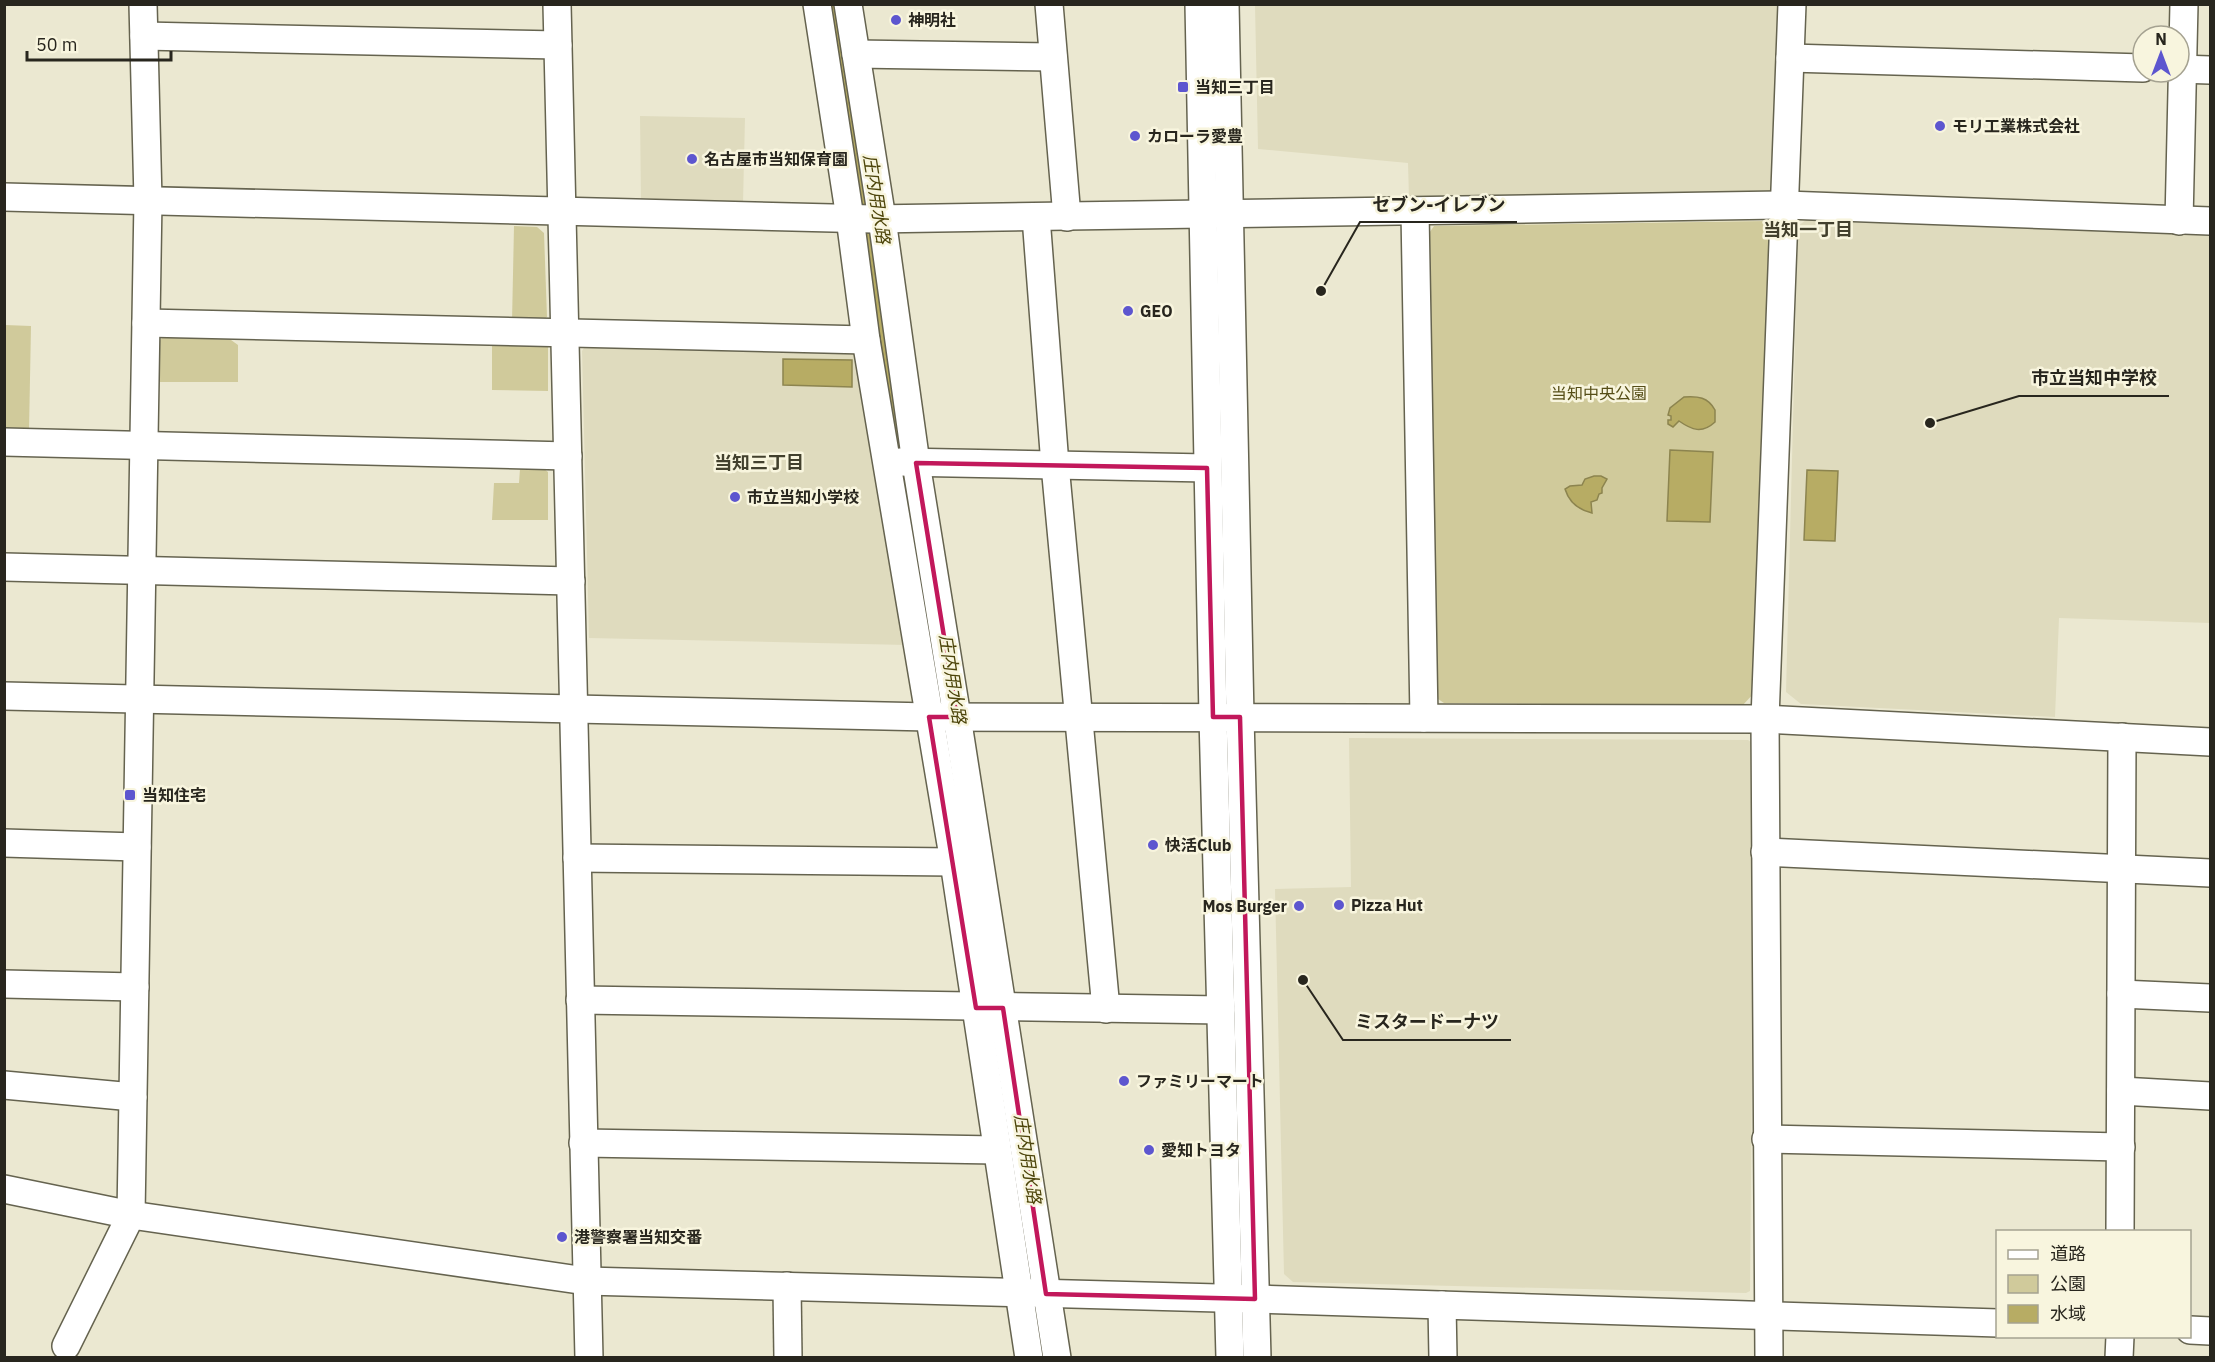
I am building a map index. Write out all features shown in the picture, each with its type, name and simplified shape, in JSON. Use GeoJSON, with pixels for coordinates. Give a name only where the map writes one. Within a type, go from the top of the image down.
{"type":"FeatureCollection","features":[{"type":"Feature","properties":{"kind":"street"},"geometry":{"type":"LineString","coordinates":[[66,1346],[131,1215],[148,200],[143,4]]}},
{"type":"Feature","properties":{"kind":"street"},"geometry":{"type":"LineString","coordinates":[[557,4],[589,1358]]}},
{"type":"Feature","properties":{"kind":"street"},"geometry":{"type":"LineString","coordinates":[[817,4],[866,218],[1032,1294],[1029,1358]]}},
{"type":"Feature","properties":{"kind":"street"},"geometry":{"type":"LineString","coordinates":[[848,4],[856,54],[866,218],[866,340],[902,462]]}},
{"type":"Feature","properties":{"kind":"street"},"geometry":{"type":"LineString","coordinates":[[1049,4],[1068,217]]}},
{"type":"Feature","properties":{"kind":"street"},"geometry":{"type":"LineString","coordinates":[[1198,4],[1221,1010],[1242,1299],[1257,1358]]}},
{"type":"Feature","properties":{"kind":"street"},"geometry":{"type":"LineString","coordinates":[[1225,4],[1240,717],[1242,1299],[1230,1358]]}},
{"type":"Feature","properties":{"kind":"street"},"geometry":{"type":"LineString","coordinates":[[1769,1358],[1765,719],[1792,4]]}},
{"type":"Feature","properties":{"kind":"street"},"geometry":{"type":"LineString","coordinates":[[2183,24],[2184,4]]}},
{"type":"Feature","properties":{"kind":"street"},"geometry":{"type":"LineString","coordinates":[[144,36],[558,45]]}},
{"type":"Feature","properties":{"kind":"street"},"geometry":{"type":"LineString","coordinates":[[856,54],[1053,57]]}},
{"type":"Feature","properties":{"kind":"street"},"geometry":{"type":"LineString","coordinates":[[1790,58],[2131,68]]}},
{"type":"Feature","properties":{"kind":"street"},"geometry":{"type":"LineString","coordinates":[[2191,69],[2211,70]]}},
{"type":"Feature","properties":{"kind":"street"},"geometry":{"type":"LineString","coordinates":[[2179,221],[2180,84]]}},
{"type":"Feature","properties":{"kind":"street"},"geometry":{"type":"LineString","coordinates":[[4,197],[866,218],[1230,215],[1786,205],[2211,221]]}},
{"type":"Feature","properties":{"kind":"street"},"geometry":{"type":"LineString","coordinates":[[1415,212],[1424,718]]}},
{"type":"Feature","properties":{"kind":"street"},"geometry":{"type":"LineString","coordinates":[[1036,217],[1077,717],[1106,1009]]}},
{"type":"Feature","properties":{"kind":"street"},"geometry":{"type":"LineString","coordinates":[[146,323],[866,340]]}},
{"type":"Feature","properties":{"kind":"street"},"geometry":{"type":"LineString","coordinates":[[4,442],[568,456]]}},
{"type":"Feature","properties":{"kind":"street"},"geometry":{"type":"LineString","coordinates":[[902,462],[1207,468]]}},
{"type":"Feature","properties":{"kind":"street"},"geometry":{"type":"LineString","coordinates":[[4,567],[571,581]]}},
{"type":"Feature","properties":{"kind":"street"},"geometry":{"type":"LineString","coordinates":[[4,696],[943,717],[1765,719],[2211,742]]}},
{"type":"Feature","properties":{"kind":"street"},"geometry":{"type":"LineString","coordinates":[[943,717],[954,862],[989,1008],[996,1150],[1032,1294],[1057,1358]]}},
{"type":"Feature","properties":{"kind":"street"},"geometry":{"type":"LineString","coordinates":[[2120,1230],[2122,737]]}},
{"type":"Feature","properties":{"kind":"street"},"geometry":{"type":"LineString","coordinates":[[4,843],[137,847]]}},
{"type":"Feature","properties":{"kind":"street"},"geometry":{"type":"LineString","coordinates":[[1765,852],[2211,873]]}},
{"type":"Feature","properties":{"kind":"street"},"geometry":{"type":"LineString","coordinates":[[577,858],[954,862]]}},
{"type":"Feature","properties":{"kind":"street"},"geometry":{"type":"LineString","coordinates":[[4,984],[135,987]]}},
{"type":"Feature","properties":{"kind":"street"},"geometry":{"type":"LineString","coordinates":[[2121,994],[2211,998]]}},
{"type":"Feature","properties":{"kind":"street"},"geometry":{"type":"LineString","coordinates":[[580,1000],[1221,1010]]}},
{"type":"Feature","properties":{"kind":"street"},"geometry":{"type":"LineString","coordinates":[[4,1085],[133,1097]]}},
{"type":"Feature","properties":{"kind":"street"},"geometry":{"type":"LineString","coordinates":[[2121,1091],[2211,1096]]}},
{"type":"Feature","properties":{"kind":"street"},"geometry":{"type":"LineString","coordinates":[[1766,1139],[2121,1147]]}},
{"type":"Feature","properties":{"kind":"street"},"geometry":{"type":"LineString","coordinates":[[583,1143],[996,1150]]}},
{"type":"Feature","properties":{"kind":"street"},"geometry":{"type":"LineString","coordinates":[[4,1188],[131,1215],[586,1281],[1996,1323]]}},
{"type":"Feature","properties":{"kind":"street"},"geometry":{"type":"LineString","coordinates":[[787,1286],[788,1358]]}},
{"type":"Feature","properties":{"kind":"street"},"geometry":{"type":"LineString","coordinates":[[1442,1305],[1443,1358]]}},
{"type":"Feature","properties":{"kind":"street"},"geometry":{"type":"LineString","coordinates":[[2191,1330],[2211,1331]]}},
{"type":"Feature","properties":{"kind":"street"},"geometry":{"type":"LineString","coordinates":[[2119,1358],[2120,1338]]}},
{"type":"Feature","properties":{"kind":"highlighted area"},"geometry":{"type":"Polygon","coordinates":[[[916,463],[1207,468],[1213,717],[1240,717],[1255,1299],[1046,1294],[1003,1008],[976,1008],[929,717],[957,717],[916,463]]]}},
{"type":"Feature","properties":{"kind":"shaded area"},"geometry":{"type":"Polygon","coordinates":[[[1255,5],[1783,5],[1776,183],[1768,192],[1409,198],[1408,163],[1258,149],[1255,5]]]}},
{"type":"Feature","properties":{"kind":"shaded area","name":"名古屋市当知保育園"},"geometry":{"type":"Polygon","coordinates":[[[640,116],[745,118],[743,203],[641,200],[640,116]]]}},
{"type":"Feature","properties":{"kind":"shaded area"},"geometry":{"type":"Polygon","coordinates":[[[1806,220],[2210,233],[2210,623],[2059,618],[2055,717],[1801,704],[1786,692],[1798,226],[1806,220]]]}},
{"type":"Feature","properties":{"kind":"shaded area","name":"市立当知小学校"},"geometry":{"type":"Polygon","coordinates":[[[587,343],[857,351],[907,645],[589,638],[582,351],[587,343]]]}},
{"type":"Feature","properties":{"kind":"shaded area"},"geometry":{"type":"Polygon","coordinates":[[[1349,738],[1748,740],[1755,745],[1750,1291],[1746,1293],[1293,1282],[1284,1274],[1275,889],[1351,887],[1349,738]]]}},
{"type":"Feature","properties":{"kind":"green space","name":"当知中央公園"},"geometry":{"type":"Polygon","coordinates":[[[1767,221],[1775,227],[1755,692],[1742,706],[1444,703],[1435,697],[1427,236],[1434,226],[1767,221]]]}},
{"type":"Feature","properties":{"kind":"green space"},"geometry":{"type":"Polygon","coordinates":[[[514,226],[537,227],[544,233],[547,317],[540,323],[512,322],[514,226]]]}},
{"type":"Feature","properties":{"kind":"green space"},"geometry":{"type":"Polygon","coordinates":[[[5,325],[31,326],[29,431],[5,430],[5,325]]]}},
{"type":"Feature","properties":{"kind":"green space"},"geometry":{"type":"Polygon","coordinates":[[[167,333],[231,334],[231,340],[238,345],[238,382],[160,382],[159,341],[167,333]]]}},
{"type":"Feature","properties":{"kind":"green space"},"geometry":{"type":"Polygon","coordinates":[[[492,341],[543,342],[548,347],[548,391],[492,390],[492,341]]]}},
{"type":"Feature","properties":{"kind":"green space"},"geometry":{"type":"Polygon","coordinates":[[[520,469],[544,469],[548,472],[548,520],[492,520],[494,483],[519,483],[520,469]]]}},
{"type":"Feature","properties":{"kind":"water"},"geometry":{"type":"Polygon","coordinates":[[[828,5],[837,5],[1048,1357],[1039,1357],[828,5]]]}},
{"type":"Feature","properties":{"kind":"water"},"geometry":{"type":"Polygon","coordinates":[[[783,359],[852,360],[852,387],[783,385],[783,359]]]}},
{"type":"Feature","properties":{"kind":"water"},"geometry":{"type":"Polygon","coordinates":[[[1684,397],[1698,397],[1709,402],[1715,410],[1715,422],[1701,429],[1688,427],[1679,421],[1673,427],[1668,424],[1668,420],[1671,420],[1671,416],[1668,415],[1670,408],[1684,397]]]}},
{"type":"Feature","properties":{"kind":"water"},"geometry":{"type":"Polygon","coordinates":[[[1670,450],[1713,452],[1710,522],[1667,521],[1670,450]]]}},
{"type":"Feature","properties":{"kind":"water"},"geometry":{"type":"Polygon","coordinates":[[[1807,470],[1838,471],[1835,541],[1804,540],[1807,470]]]}},
{"type":"Feature","properties":{"kind":"water"},"geometry":{"type":"Polygon","coordinates":[[[1594,476],[1607,479],[1602,493],[1599,494],[1597,500],[1591,502],[1592,513],[1575,505],[1565,489],[1582,485],[1585,479],[1594,476]]]}},
{"type":"Feature","properties":{"kind":"place","name":"神明社"},"geometry":{"type":"Point","coordinates":[896,20]}},
{"type":"Feature","properties":{"kind":"place","name":"当知三丁目"},"geometry":{"type":"Point","coordinates":[1183,87]}},
{"type":"Feature","properties":{"kind":"place","name":"モリ工業株式会社"},"geometry":{"type":"Point","coordinates":[1940,126]}},
{"type":"Feature","properties":{"kind":"place","name":"カローラ愛豊"},"geometry":{"type":"Point","coordinates":[1135,136]}},
{"type":"Feature","properties":{"kind":"place","name":"名古屋市当知保育園"},"geometry":{"type":"Point","coordinates":[692,159]}},
{"type":"Feature","properties":{"kind":"place","name":"セブン-イレブン"},"geometry":{"type":"Point","coordinates":[1321,291]}},
{"type":"Feature","properties":{"kind":"place","name":"GEO"},"geometry":{"type":"Point","coordinates":[1128,311]}},
{"type":"Feature","properties":{"kind":"place","name":"市立当知中学校"},"geometry":{"type":"Point","coordinates":[1930,423]}},
{"type":"Feature","properties":{"kind":"place","name":"市立当知小学校"},"geometry":{"type":"Point","coordinates":[735,497]}},
{"type":"Feature","properties":{"kind":"place","name":"当知住宅"},"geometry":{"type":"Point","coordinates":[130,795]}},
{"type":"Feature","properties":{"kind":"place","name":"快活Club"},"geometry":{"type":"Point","coordinates":[1153,845]}},
{"type":"Feature","properties":{"kind":"place","name":"Pizza Hut"},"geometry":{"type":"Point","coordinates":[1339,905]}},
{"type":"Feature","properties":{"kind":"place","name":"Mos Burger"},"geometry":{"type":"Point","coordinates":[1299,906]}},
{"type":"Feature","properties":{"kind":"place","name":"ミスタードーナツ"},"geometry":{"type":"Point","coordinates":[1303,980]}},
{"type":"Feature","properties":{"kind":"place","name":"ファミリーマート"},"geometry":{"type":"Point","coordinates":[1124,1081]}},
{"type":"Feature","properties":{"kind":"place","name":"愛知トヨタ"},"geometry":{"type":"Point","coordinates":[1149,1150]}},
{"type":"Feature","properties":{"kind":"place","name":"港警察署当知交番"},"geometry":{"type":"Point","coordinates":[562,1237]}},
{"type":"Feature","properties":{"kind":"district","name":"当知一丁目"},"geometry":{"type":"Point","coordinates":[1808,229]}},
{"type":"Feature","properties":{"kind":"district","name":"当知三丁目"},"geometry":{"type":"Point","coordinates":[759,462]}},
{"type":"Feature","properties":{"kind":"water label","name":"庄内用水路"},"geometry":{"type":"Point","coordinates":[877,199]}},
{"type":"Feature","properties":{"kind":"water label","name":"庄内用水路"},"geometry":{"type":"Point","coordinates":[953,679]}},
{"type":"Feature","properties":{"kind":"water label","name":"庄内用水路"},"geometry":{"type":"Point","coordinates":[1028,1159]}}]}
